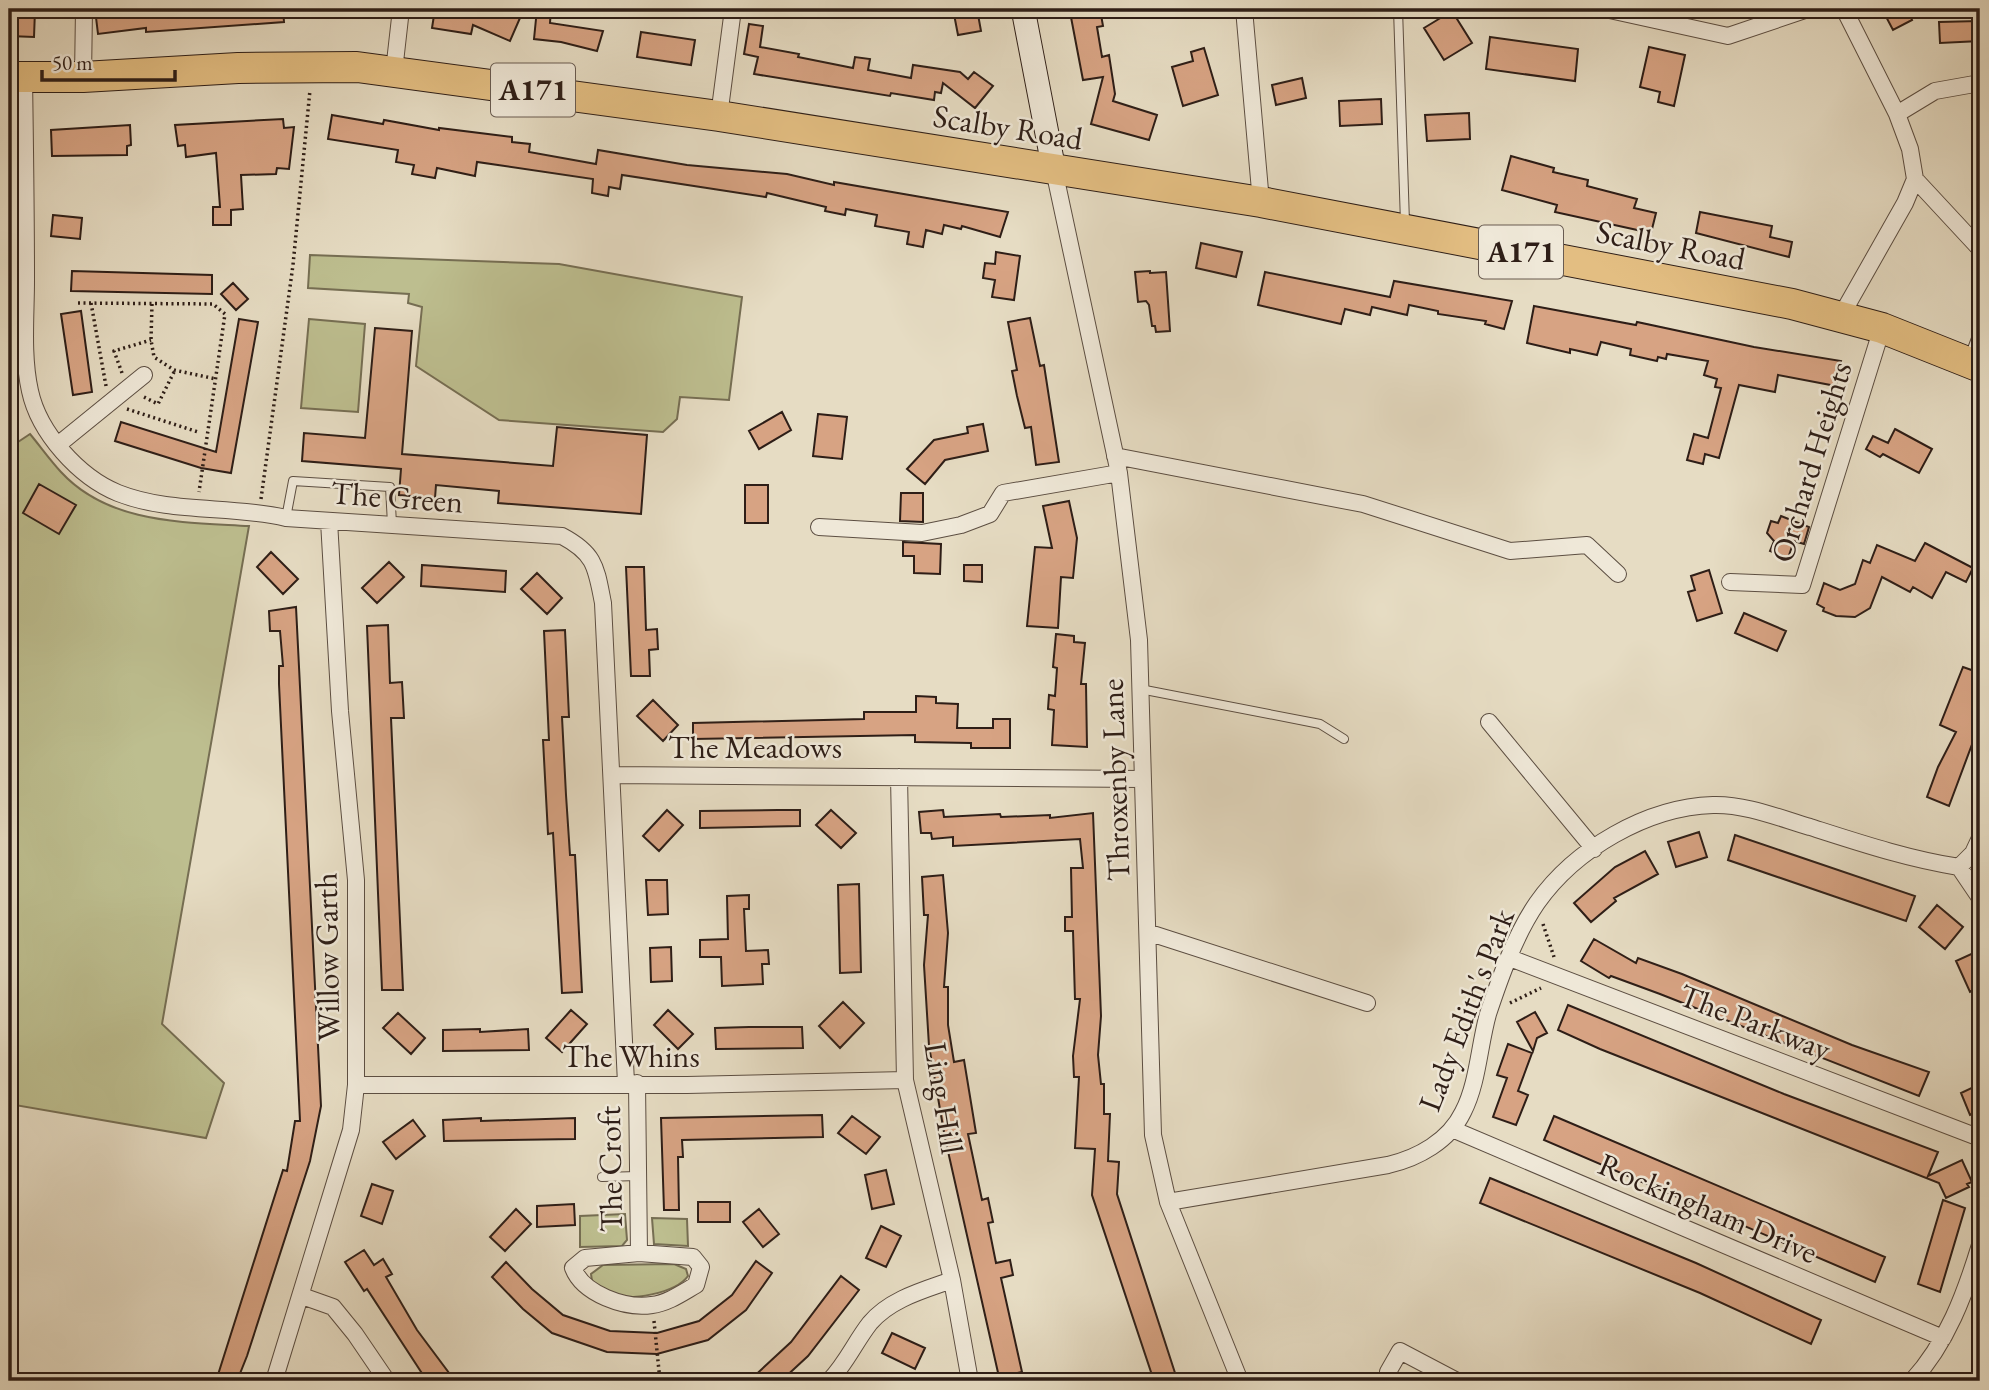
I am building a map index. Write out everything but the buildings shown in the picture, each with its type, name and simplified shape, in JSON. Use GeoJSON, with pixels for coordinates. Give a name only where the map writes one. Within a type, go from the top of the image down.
{"type":"FeatureCollection","features":[{"type":"Feature","properties":{"kind":"highway","name":"Scalby Road"},"geometry":{"type":"LineString","coordinates":[[17,77],[83,77],[188,69],[357,67],[719,117],[1261,202],[1405,229],[1841,316],[1977,356]]}},
{"type":"Feature","properties":{"kind":"street"},"geometry":{"type":"LineString","coordinates":[[83,77],[84,9]]}},
{"type":"Feature","properties":{"kind":"street"},"geometry":{"type":"LineString","coordinates":[[394,71],[401,9]]}},
{"type":"Feature","properties":{"kind":"street"},"geometry":{"type":"LineString","coordinates":[[719,117],[733,9]]}},
{"type":"Feature","properties":{"kind":"street"},"geometry":{"type":"LineString","coordinates":[[1023,9],[1054,170]]}},
{"type":"Feature","properties":{"kind":"street"},"geometry":{"type":"LineString","coordinates":[[1244,9],[1261,202]]}},
{"type":"Feature","properties":{"kind":"street"},"geometry":{"type":"LineString","coordinates":[[1605,9],[1728,36],[1808,9]]}},
{"type":"Feature","properties":{"kind":"street"},"geometry":{"type":"LineString","coordinates":[[1841,316],[1905,203],[1914,179],[1910,149],[1897,114],[1844,9]]}},
{"type":"Feature","properties":{"kind":"street","name":"The Green"},"geometry":{"type":"LineString","coordinates":[[17,77],[26,280],[26,366],[30,393],[38,414],[58,444],[93,480],[119,493],[147,501],[197,508],[259,512],[286,518],[562,536],[582,547],[596,565],[603,604],[631,1083]]}},
{"type":"Feature","properties":{"kind":"street"},"geometry":{"type":"LineString","coordinates":[[1897,114],[1935,91],[1980,83]]}},
{"type":"Feature","properties":{"kind":"street","name":"Throxenby Lane"},"geometry":{"type":"LineString","coordinates":[[1054,170],[1117,464],[1139,640],[1143,855],[1150,933],[1153,1135],[1168,1202],[1240,1381]]}},
{"type":"Feature","properties":{"kind":"street"},"geometry":{"type":"LineString","coordinates":[[1914,179],[1980,249]]}},
{"type":"Feature","properties":{"kind":"street","name":"Orchard Heights"},"geometry":{"type":"LineString","coordinates":[[1730,582],[1802,584],[1882,328]]}},
{"type":"Feature","properties":{"kind":"street"},"geometry":{"type":"LineString","coordinates":[[9,367],[26,366]]}},
{"type":"Feature","properties":{"kind":"street"},"geometry":{"type":"LineString","coordinates":[[58,444],[144,375]]}},
{"type":"Feature","properties":{"kind":"street"},"geometry":{"type":"LineString","coordinates":[[820,527],[922,533],[961,525],[990,514],[1003,493],[1117,464],[1363,503],[1510,551],[1587,545],[1618,574]]}},
{"type":"Feature","properties":{"kind":"street","name":"Willow Garth"},"geometry":{"type":"LineString","coordinates":[[274,1381],[351,1130],[356,1085],[356,880],[340,711],[330,521]]}},
{"type":"Feature","properties":{"kind":"street"},"geometry":{"type":"LineString","coordinates":[[1489,722],[1594,849]]}},
{"type":"Feature","properties":{"kind":"street","name":"The Meadows"},"geometry":{"type":"LineString","coordinates":[[612,775],[1142,779]]}},
{"type":"Feature","properties":{"kind":"street","name":"Ling Hill"},"geometry":{"type":"LineString","coordinates":[[899,777],[905,1080],[953,1279],[971,1381]]}},
{"type":"Feature","properties":{"kind":"street","name":"Lady Edith's Park"},"geometry":{"type":"LineString","coordinates":[[1168,1202],[1406,1161],[1420,1155],[1452,1129],[1469,1096],[1489,1013],[1510,958],[1536,905],[1553,883],[1619,832],[1695,806],[1726,805],[1775,816],[1915,860],[1959,867]]}},
{"type":"Feature","properties":{"kind":"street"},"geometry":{"type":"LineString","coordinates":[[1980,838],[1973,853],[1959,867],[1980,898]]}},
{"type":"Feature","properties":{"kind":"street"},"geometry":{"type":"LineString","coordinates":[[1150,933],[1367,1003]]}},
{"type":"Feature","properties":{"kind":"street","name":"The Parkway"},"geometry":{"type":"LineString","coordinates":[[1510,958],[1980,1138]]}},
{"type":"Feature","properties":{"kind":"street","name":"The Whins"},"geometry":{"type":"LineString","coordinates":[[356,1085],[905,1080]]}},
{"type":"Feature","properties":{"kind":"street","name":"The Croft"},"geometry":{"type":"LineString","coordinates":[[631,1083],[639,1176],[639,1253]]}},
{"type":"Feature","properties":{"kind":"street","name":"Rockingham Drive"},"geometry":{"type":"LineString","coordinates":[[1452,1129],[1942,1338]]}},
{"type":"Feature","properties":{"kind":"street"},"geometry":{"type":"LineString","coordinates":[[1912,1381],[1929,1361],[1955,1314],[1980,1245]]}},
{"type":"Feature","properties":{"kind":"street","name":"The Croft"},"geometry":{"type":"LineString","coordinates":[[639,1253],[693,1257],[701,1267],[696,1284],[674,1298],[652,1306],[634,1305],[594,1293],[577,1280],[573,1268],[585,1258],[639,1253]]}},
{"type":"Feature","properties":{"kind":"street"},"geometry":{"type":"LineString","coordinates":[[829,1381],[872,1321],[900,1300],[953,1279]]}},
{"type":"Feature","properties":{"kind":"street"},"geometry":{"type":"LineString","coordinates":[[302,1296],[332,1307],[387,1381]]}},
{"type":"Feature","properties":{"kind":"street"},"geometry":{"type":"LineString","coordinates":[[1388,1373],[1400,1351],[1457,1381]]}},
{"type":"Feature","properties":{"kind":"lane"},"geometry":{"type":"LineString","coordinates":[[1398,9],[1405,229]]}},
{"type":"Feature","properties":{"kind":"lane"},"geometry":{"type":"LineString","coordinates":[[9,278],[26,280]]}},
{"type":"Feature","properties":{"kind":"lane"},"geometry":{"type":"LineString","coordinates":[[286,518],[293,481],[390,487],[393,524]]}},
{"type":"Feature","properties":{"kind":"lane"},"geometry":{"type":"LineString","coordinates":[[1140,689],[1320,724],[1344,739]]}},
{"type":"Feature","properties":{"kind":"lane"},"geometry":{"type":"LineString","coordinates":[[602,1177],[639,1176]]}},
{"type":"Feature","properties":{"kind":"path"},"geometry":{"type":"LineString","coordinates":[[259,512],[293,265],[313,68]]}},
{"type":"Feature","properties":{"kind":"path"},"geometry":{"type":"LineString","coordinates":[[78,303],[213,304],[225,314],[197,508]]}},
{"type":"Feature","properties":{"kind":"path"},"geometry":{"type":"LineString","coordinates":[[91,303],[109,404],[198,432]]}},
{"type":"Feature","properties":{"kind":"path"},"geometry":{"type":"LineString","coordinates":[[152,303],[150,340],[155,357],[175,370],[216,379]]}},
{"type":"Feature","properties":{"kind":"path"},"geometry":{"type":"LineString","coordinates":[[150,340],[114,351],[128,389],[158,404],[175,370]]}},
{"type":"Feature","properties":{"kind":"path"},"geometry":{"type":"LineString","coordinates":[[1489,1013],[1562,978],[1536,905]]}},
{"type":"Feature","properties":{"kind":"path"},"geometry":{"type":"LineString","coordinates":[[653,1315],[660,1381]]}},
{"type":"Feature","properties":{"kind":"green space"},"geometry":{"type":"Polygon","coordinates":[[[310,255],[559,264],[742,297],[729,400],[680,397],[677,419],[663,432],[499,420],[416,366],[422,307],[408,303],[409,294],[308,288],[310,255]]]}},
{"type":"Feature","properties":{"kind":"green space"},"geometry":{"type":"Polygon","coordinates":[[[309,319],[365,324],[358,412],[301,408],[309,319]]]}},
{"type":"Feature","properties":{"kind":"green space"},"geometry":{"type":"Polygon","coordinates":[[[30,434],[61,472],[80,489],[101,502],[148,517],[249,526],[162,1024],[224,1083],[206,1138],[9,1104],[9,448],[30,434]]]}},
{"type":"Feature","properties":{"kind":"green space"},"geometry":{"type":"Polygon","coordinates":[[[625,1214],[627,1240],[622,1246],[580,1247],[580,1216],[625,1214]]]}},
{"type":"Feature","properties":{"kind":"green space"},"geometry":{"type":"Polygon","coordinates":[[[652,1218],[687,1219],[688,1246],[654,1244],[652,1218]]]}},
{"type":"Feature","properties":{"kind":"green space"},"geometry":{"type":"Polygon","coordinates":[[[674,1264],[686,1269],[688,1276],[673,1287],[652,1294],[618,1296],[608,1293],[592,1281],[591,1274],[603,1265],[674,1264]]]}}]}
